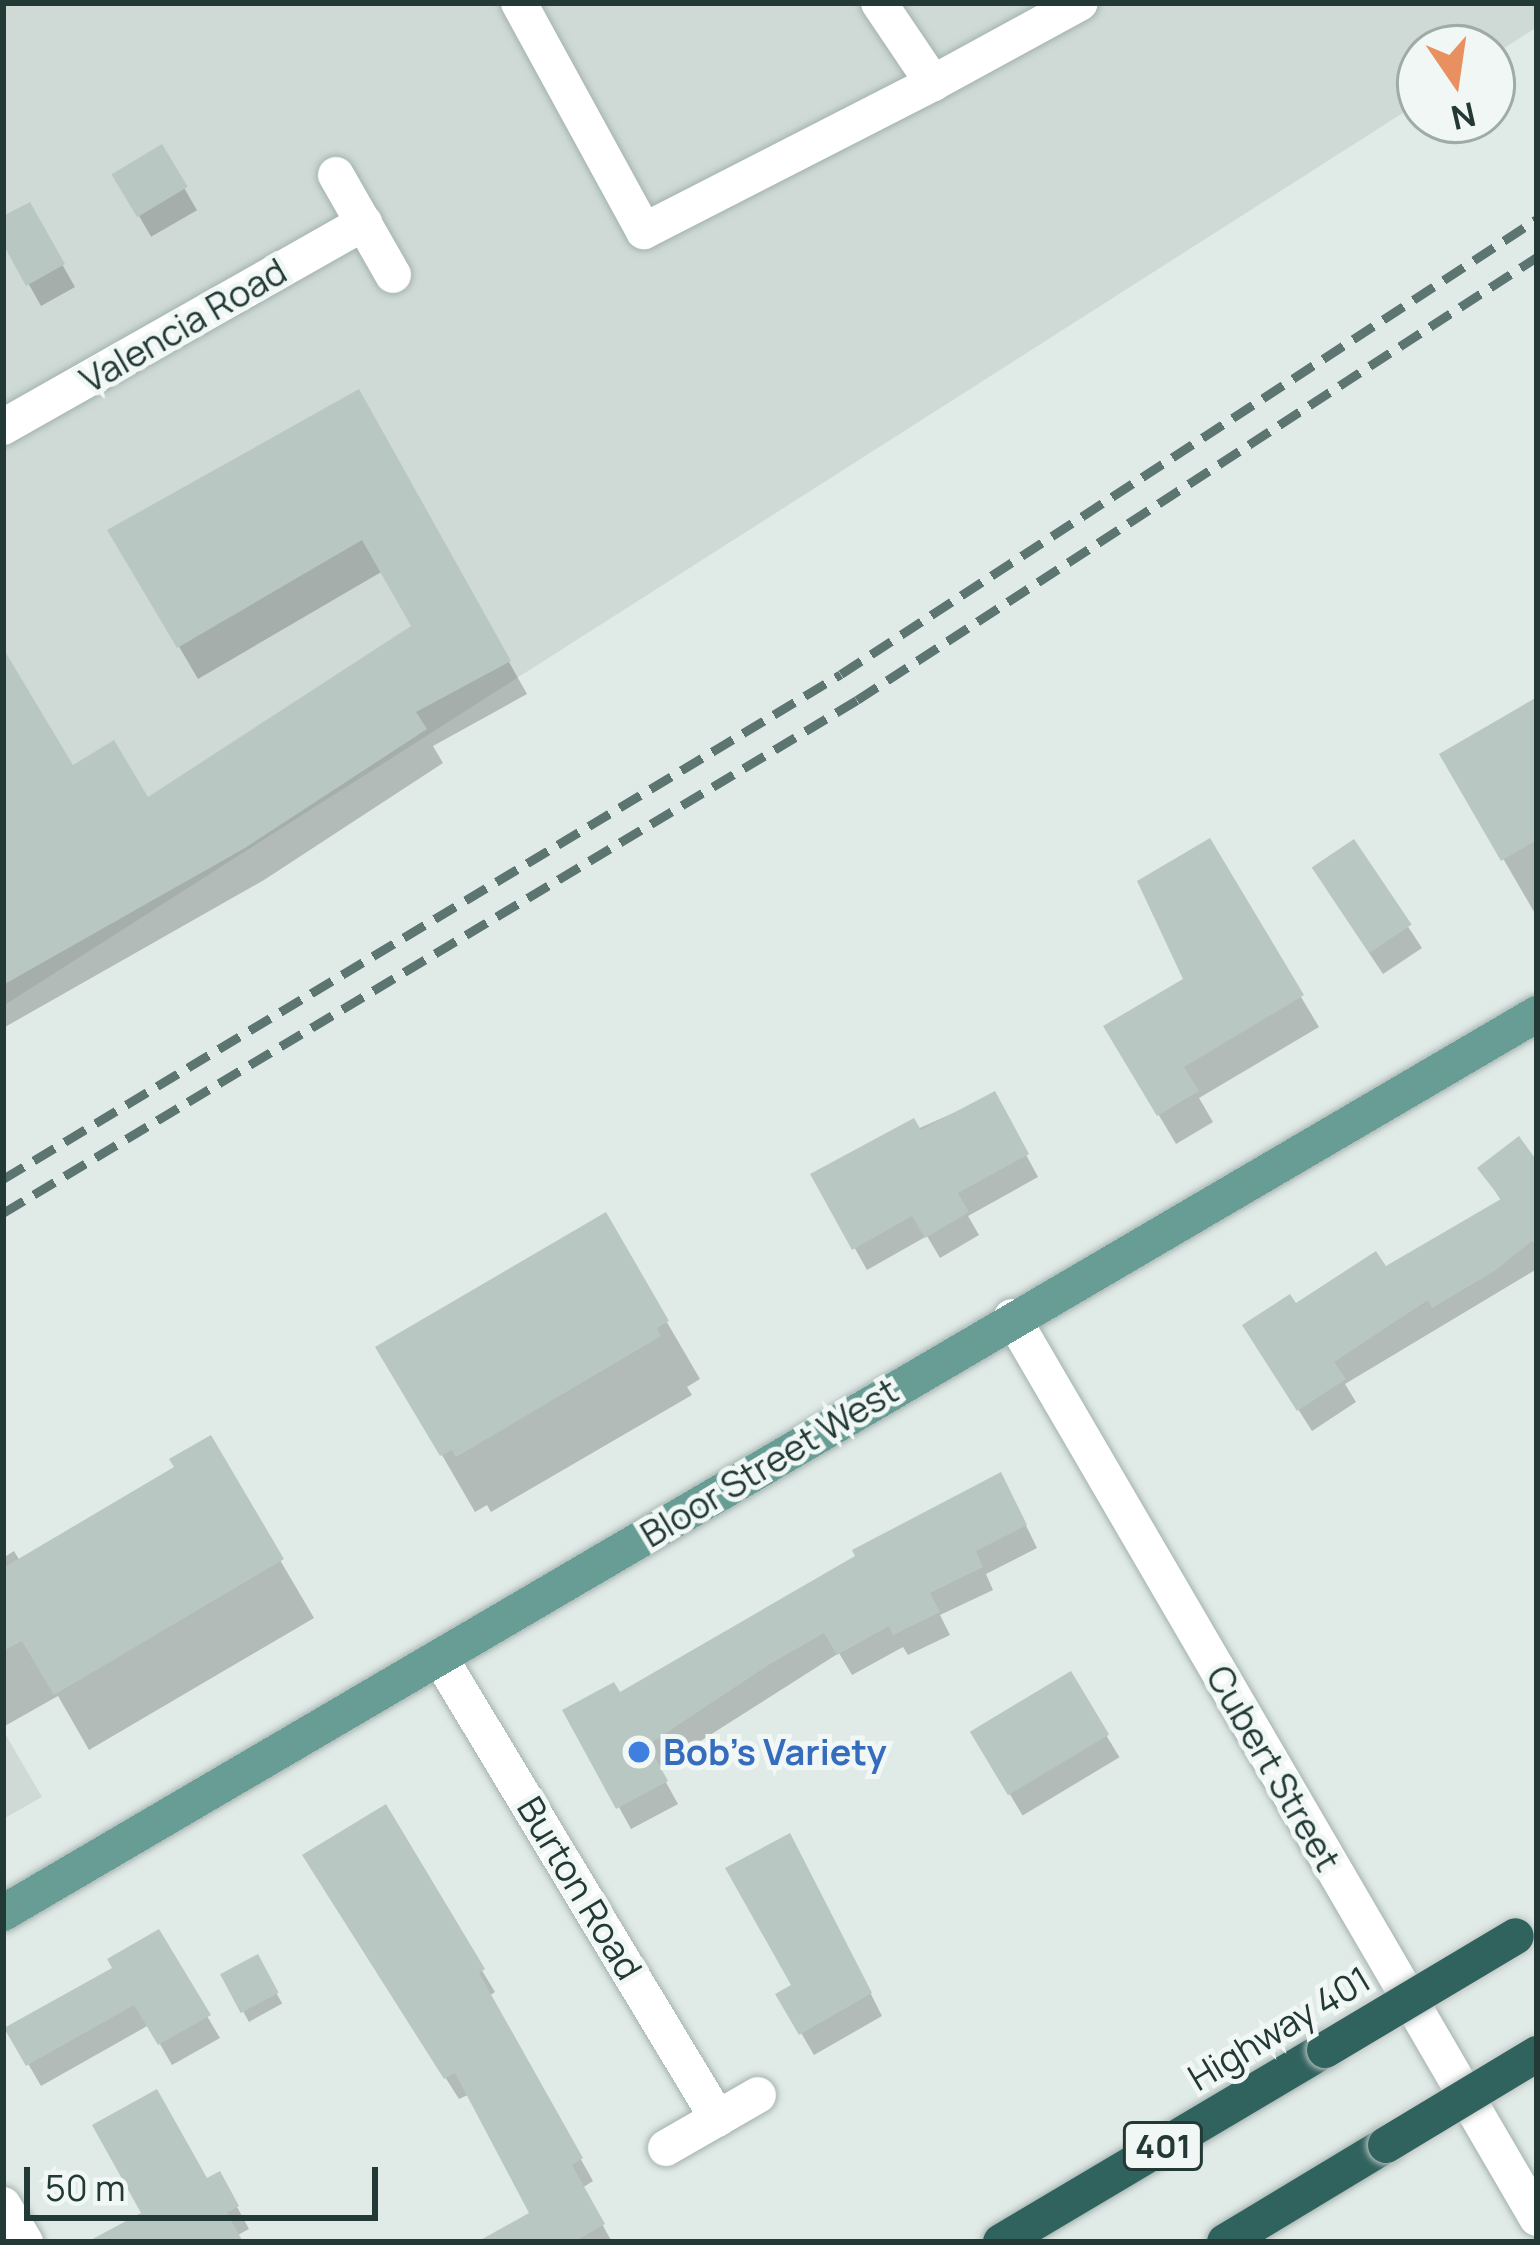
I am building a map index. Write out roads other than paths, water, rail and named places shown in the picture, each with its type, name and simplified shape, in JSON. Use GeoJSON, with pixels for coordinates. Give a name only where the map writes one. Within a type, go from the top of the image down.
{"type":"FeatureCollection","features":[{"type":"Feature","properties":{"kind":"highway","name":"Highway 401"},"geometry":{"type":"LineString","coordinates":[[1001,2242],[1526,1929]]}},
{"type":"Feature","properties":{"kind":"highway"},"geometry":{"type":"LineString","coordinates":[[1225,2242],[1537,2054]]}},
{"type":"Feature","properties":{"kind":"main road","name":"Bloor Street West"},"geometry":{"type":"LineString","coordinates":[[3,1913],[1012,1317],[1537,1014]]}},
{"type":"Feature","properties":{"kind":"street"},"geometry":{"type":"LineString","coordinates":[[519,3],[644,231],[1079,3]]}},
{"type":"Feature","properties":{"kind":"street"},"geometry":{"type":"LineString","coordinates":[[879,3],[934,83]]}},
{"type":"Feature","properties":{"kind":"street"},"geometry":{"type":"LineString","coordinates":[[336,175],[393,275]]}},
{"type":"Feature","properties":{"kind":"street","name":"Valencia Road"},"geometry":{"type":"LineString","coordinates":[[3,427],[364,223]]}},
{"type":"Feature","properties":{"kind":"street","name":"Cubert Street"},"geometry":{"type":"LineString","coordinates":[[1012,1317],[1537,2218]]}},
{"type":"Feature","properties":{"kind":"street","name":"Burton Road"},"geometry":{"type":"LineString","coordinates":[[440,1658],[718,2119]]}},
{"type":"Feature","properties":{"kind":"street"},"geometry":{"type":"LineString","coordinates":[[666,2148],[758,2095]]}},
{"type":"Feature","properties":{"kind":"street"},"geometry":{"type":"LineString","coordinates":[[3,2205],[25,2242]]}},
{"type":"Feature","properties":{"kind":"railway"},"geometry":{"type":"LineString","coordinates":[[3,1179],[841,674],[1537,219]]}},
{"type":"Feature","properties":{"kind":"railway"},"geometry":{"type":"LineString","coordinates":[[3,1213],[857,700],[1537,257]]}},
{"type":"Feature","properties":{"kind":"place","name":"Bob's Variety"},"geometry":{"type":"Point","coordinates":[639,1752]}}]}
